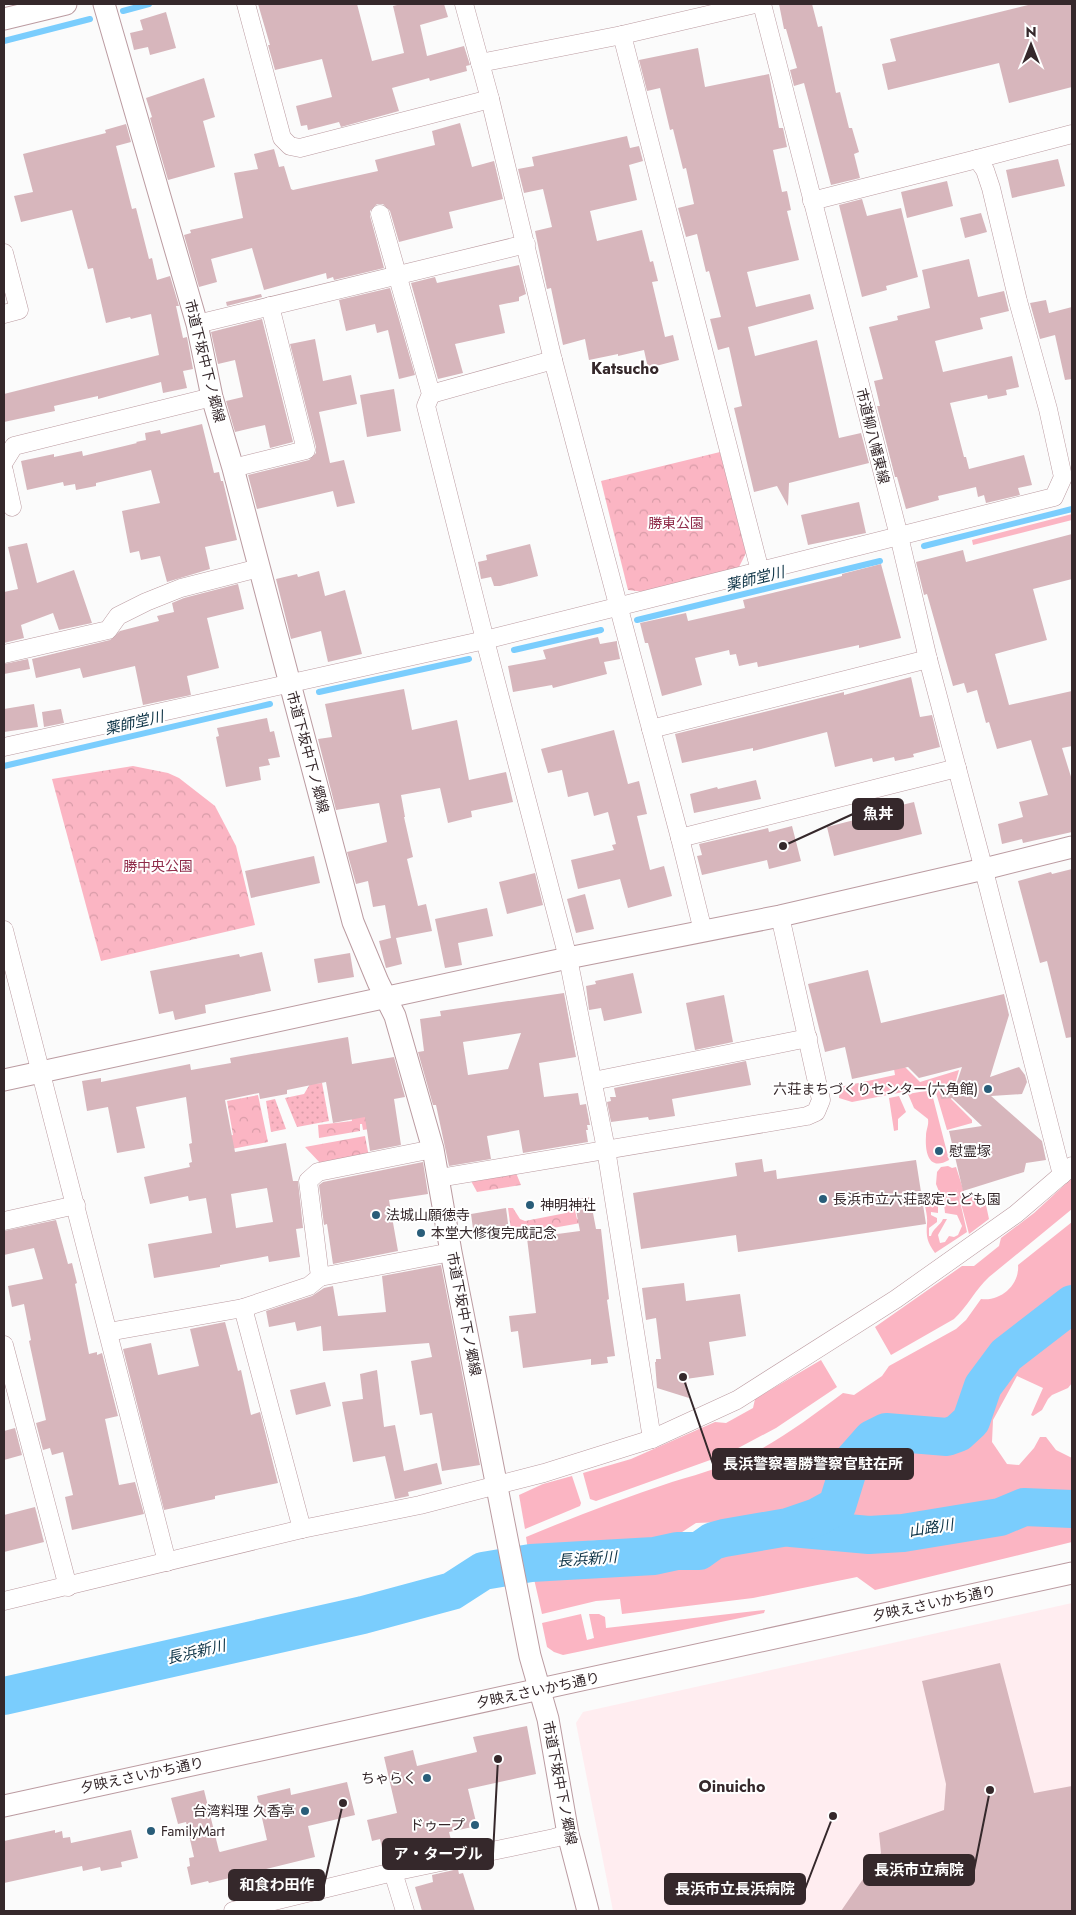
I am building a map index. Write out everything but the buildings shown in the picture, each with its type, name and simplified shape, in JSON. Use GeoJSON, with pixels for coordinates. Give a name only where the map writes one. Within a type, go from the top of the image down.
{"type":"FeatureCollection","features":[{"type":"Feature","properties":{"kind":"street"},"geometry":{"type":"LineString","coordinates":[[4,19],[66,4]]}},
{"type":"Feature","properties":{"kind":"street","name":"市道下坂中下ノ郷線"},"geometry":{"type":"LineString","coordinates":[[104,4],[197,324],[212,397],[233,468],[353,922],[395,1016],[433,1149],[451,1252],[530,1656],[548,1719],[568,1834],[588,1911]]}},
{"type":"Feature","properties":{"kind":"street"},"geometry":{"type":"LineString","coordinates":[[246,4],[282,138],[290,146],[300,148],[490,99]]}},
{"type":"Feature","properties":{"kind":"street"},"geometry":{"type":"LineString","coordinates":[[464,4],[490,99],[554,360],[703,931]]}},
{"type":"Feature","properties":{"kind":"street"},"geometry":{"type":"LineString","coordinates":[[480,63],[622,35],[755,4]]}},
{"type":"Feature","properties":{"kind":"street","name":"市道柳八幡東線"},"geometry":{"type":"LineString","coordinates":[[762,4],[899,536],[928,659],[1067,1170]]}},
{"type":"Feature","properties":{"kind":"street"},"geometry":{"type":"LineString","coordinates":[[622,35],[760,572]]}},
{"type":"Feature","properties":{"kind":"street"},"geometry":{"type":"LineString","coordinates":[[812,201],[1072,134]]}},
{"type":"Feature","properties":{"kind":"street"},"geometry":{"type":"LineString","coordinates":[[4,747],[484,640],[1054,497],[1063,477],[1048,409],[1018,301],[991,188],[985,170],[977,159]]}},
{"type":"Feature","properties":{"kind":"street"},"geometry":{"type":"LineString","coordinates":[[380,214],[431,394],[426,406],[484,640],[568,958],[606,1149],[652,1439]]}},
{"type":"Feature","properties":{"kind":"street"},"geometry":{"type":"LineString","coordinates":[[197,324],[396,274],[526,244]]}},
{"type":"Feature","properties":{"kind":"street"},"geometry":{"type":"LineString","coordinates":[[4,253],[19,310],[4,314]]}},
{"type":"Feature","properties":{"kind":"street"},"geometry":{"type":"LineString","coordinates":[[233,468],[306,450],[270,306]]}},
{"type":"Feature","properties":{"kind":"street"},"geometry":{"type":"LineString","coordinates":[[431,394],[554,360]]}},
{"type":"Feature","properties":{"kind":"street"},"geometry":{"type":"LineString","coordinates":[[4,462],[14,446],[212,397]]}},
{"type":"Feature","properties":{"kind":"street"},"geometry":{"type":"LineString","coordinates":[[4,471],[12,507]]}},
{"type":"Feature","properties":{"kind":"street"},"geometry":{"type":"LineString","coordinates":[[4,654],[108,630],[118,616],[146,602],[181,588],[258,568]]}},
{"type":"Feature","properties":{"kind":"street"},"geometry":{"type":"LineString","coordinates":[[651,729],[928,659]]}},
{"type":"Feature","properties":{"kind":"street"},"geometry":{"type":"LineString","coordinates":[[680,838],[957,768]]}},
{"type":"Feature","properties":{"kind":"street"},"geometry":{"type":"LineString","coordinates":[[4,1080],[568,958],[780,916],[984,869],[1072,846]]}},
{"type":"Feature","properties":{"kind":"street"},"geometry":{"type":"LineString","coordinates":[[439,1178],[736,1129],[812,1114],[818,1108],[821,1100],[780,916]]}},
{"type":"Feature","properties":{"kind":"street"},"geometry":{"type":"LineString","coordinates":[[4,930],[8,965],[40,1072],[76,1206],[167,1562]]}},
{"type":"Feature","properties":{"kind":"street"},"geometry":{"type":"LineString","coordinates":[[593,1081],[808,1038]]}},
{"type":"Feature","properties":{"kind":"street"},"geometry":{"type":"LineString","coordinates":[[320,1277],[308,1181],[321,1171],[433,1149]]}},
{"type":"Feature","properties":{"kind":"street"},"geometry":{"type":"LineString","coordinates":[[4,1602],[302,1528],[420,1505],[499,1493],[544,1473],[652,1439],[737,1400],[896,1299],[1016,1214],[1067,1170]]}},
{"type":"Feature","properties":{"kind":"street"},"geometry":{"type":"LineString","coordinates":[[4,1221],[76,1206]]}},
{"type":"Feature","properties":{"kind":"street"},"geometry":{"type":"LineString","coordinates":[[108,1332],[244,1308],[309,1286],[320,1277],[451,1252]]}},
{"type":"Feature","properties":{"kind":"street"},"geometry":{"type":"LineString","coordinates":[[244,1308],[302,1528]]}},
{"type":"Feature","properties":{"kind":"street"},"geometry":{"type":"LineString","coordinates":[[4,1345],[68,1587]]}},
{"type":"Feature","properties":{"kind":"street","name":"夕映えさいかち通り"},"geometry":{"type":"LineString","coordinates":[[4,1806],[1072,1573]]}},
{"type":"Feature","properties":{"kind":"street"},"geometry":{"type":"LineString","coordinates":[[241,1910],[393,1872],[568,1834]]}},
{"type":"Feature","properties":{"kind":"street"},"geometry":{"type":"LineString","coordinates":[[393,1872],[405,1911]]}},
{"type":"Feature","properties":{"kind":"shaded area"},"geometry":{"type":"Polygon","coordinates":[[[1072,1603],[1072,1911],[613,1911],[576,1723],[583,1712],[1072,1603]]]}},
{"type":"Feature","properties":{"kind":"green space","name":"勝東公園"},"geometry":{"type":"Polygon","coordinates":[[[720,452],[746,553],[738,569],[645,592],[628,590],[601,481],[720,452]]]}},
{"type":"Feature","properties":{"kind":"green space"},"geometry":{"type":"Polygon","coordinates":[[[1072,514],[1072,520],[973,545],[972,540],[1072,514]]]}},
{"type":"Feature","properties":{"kind":"green space","name":"勝中央公園"},"geometry":{"type":"Polygon","coordinates":[[[133,766],[168,773],[179,778],[215,806],[236,846],[255,925],[101,961],[52,779],[133,766]]]}},
{"type":"Feature","properties":{"kind":"green space"},"geometry":{"type":"Polygon","coordinates":[[[900,1062],[920,1082],[959,1070],[951,1099],[972,1120],[972,1123],[947,1130],[934,1086],[852,1102],[839,1098],[840,1087],[895,1075],[893,1063],[900,1062]]]}},
{"type":"Feature","properties":{"kind":"green space"},"geometry":{"type":"Polygon","coordinates":[[[322,1083],[329,1121],[297,1127],[285,1098],[304,1094],[310,1084],[322,1083]]]}},
{"type":"Feature","properties":{"kind":"green space"},"geometry":{"type":"Polygon","coordinates":[[[345,1084],[393,1125],[363,1130],[362,1124],[360,1124],[360,1131],[319,1138],[318,1125],[352,1121],[345,1084]]]}},
{"type":"Feature","properties":{"kind":"green space"},"geometry":{"type":"Polygon","coordinates":[[[931,1090],[949,1160],[942,1163],[932,1162],[929,1158],[926,1142],[928,1119],[914,1108],[908,1094],[931,1090]]]}},
{"type":"Feature","properties":{"kind":"green space"},"geometry":{"type":"Polygon","coordinates":[[[258,1095],[268,1142],[211,1153],[209,1140],[233,1135],[227,1101],[258,1095]]]}},
{"type":"Feature","properties":{"kind":"green space"},"geometry":{"type":"Polygon","coordinates":[[[899,1096],[906,1112],[898,1119],[898,1130],[894,1131],[889,1098],[899,1096]]]}},
{"type":"Feature","properties":{"kind":"green space"},"geometry":{"type":"Polygon","coordinates":[[[275,1099],[286,1129],[271,1132],[266,1101],[275,1099]]]}},
{"type":"Feature","properties":{"kind":"green space"},"geometry":{"type":"Polygon","coordinates":[[[365,1136],[369,1157],[322,1165],[305,1147],[365,1136]]]}},
{"type":"Feature","properties":{"kind":"green space"},"geometry":{"type":"Polygon","coordinates":[[[941,1167],[956,1167],[966,1198],[974,1196],[980,1208],[986,1205],[989,1219],[969,1234],[957,1188],[967,1232],[935,1253],[928,1239],[923,1195],[932,1194],[938,1205],[938,1213],[931,1212],[931,1215],[937,1218],[937,1222],[929,1228],[929,1236],[931,1236],[943,1219],[947,1219],[938,1235],[940,1243],[945,1242],[949,1236],[954,1237],[958,1235],[962,1226],[957,1215],[945,1213],[944,1204],[936,1184],[937,1172],[941,1167]]]}},
{"type":"Feature","properties":{"kind":"green space"},"geometry":{"type":"Polygon","coordinates":[[[516,1173],[521,1185],[477,1192],[471,1181],[516,1173]]]}},
{"type":"Feature","properties":{"kind":"green space"},"geometry":{"type":"Polygon","coordinates":[[[1072,1178],[1072,1209],[989,1277],[954,1319],[891,1355],[875,1327],[962,1266],[974,1266],[999,1246],[1001,1238],[1034,1213],[1072,1178]]]}},
{"type":"Feature","properties":{"kind":"green space"},"geometry":{"type":"Polygon","coordinates":[[[574,1206],[577,1219],[590,1216],[592,1221],[519,1234],[519,1229],[511,1230],[508,1208],[513,1208],[520,1219],[525,1221],[566,1213],[574,1206]]]}},
{"type":"Feature","properties":{"kind":"green space"},"geometry":{"type":"Polygon","coordinates":[[[1072,1222],[1072,1298],[1016,1339],[1011,1337],[987,1364],[977,1372],[974,1391],[968,1409],[964,1417],[951,1429],[941,1432],[891,1425],[866,1428],[867,1439],[841,1465],[835,1502],[830,1506],[799,1520],[777,1520],[761,1526],[746,1528],[722,1522],[696,1523],[679,1534],[671,1541],[668,1547],[654,1550],[610,1554],[602,1542],[590,1541],[577,1543],[547,1554],[529,1557],[526,1537],[617,1501],[740,1459],[782,1436],[843,1393],[854,1395],[882,1376],[889,1366],[956,1329],[966,1320],[981,1299],[995,1298],[1002,1295],[1016,1279],[1018,1265],[1072,1222]]]}},
{"type":"Feature","properties":{"kind":"green space"},"geometry":{"type":"Polygon","coordinates":[[[1072,1311],[1072,1383],[1068,1388],[1052,1395],[1042,1410],[1033,1416],[1031,1415],[1043,1388],[1017,1376],[993,1420],[992,1442],[1007,1464],[1019,1465],[1034,1448],[1040,1437],[1046,1437],[1056,1450],[1072,1458],[1072,1504],[1028,1504],[1003,1512],[884,1529],[851,1531],[842,1526],[836,1528],[806,1528],[806,1523],[823,1519],[840,1506],[849,1472],[856,1460],[870,1447],[889,1438],[901,1437],[927,1444],[951,1443],[958,1440],[975,1423],[988,1394],[1010,1359],[1027,1348],[1072,1311]]]}},
{"type":"Feature","properties":{"kind":"green space"},"geometry":{"type":"Polygon","coordinates":[[[821,1360],[837,1387],[776,1428],[727,1454],[596,1501],[590,1499],[583,1473],[631,1459],[715,1422],[726,1423],[753,1408],[755,1399],[821,1360]]]}},
{"type":"Feature","properties":{"kind":"green space"},"geometry":{"type":"Polygon","coordinates":[[[572,1476],[581,1503],[580,1506],[525,1529],[519,1495],[543,1484],[572,1476]]]}},
{"type":"Feature","properties":{"kind":"green space"},"geometry":{"type":"Polygon","coordinates":[[[1025,1511],[1072,1513],[1072,1542],[875,1590],[857,1577],[753,1598],[622,1614],[620,1599],[596,1601],[542,1614],[532,1570],[551,1568],[609,1568],[644,1560],[674,1557],[683,1562],[699,1562],[716,1556],[731,1547],[783,1534],[877,1543],[894,1538],[920,1538],[991,1522],[1025,1511]]]}},
{"type":"Feature","properties":{"kind":"green space"},"geometry":{"type":"Polygon","coordinates":[[[765,1610],[764,1613],[563,1655],[547,1647],[542,1623],[581,1614],[587,1640],[594,1638],[589,1614],[599,1614],[605,1617],[606,1628],[765,1610]]]}},
{"type":"Feature","properties":{"kind":"waterway"},"geometry":{"type":"LineString","coordinates":[[123,11],[149,4]]}},
{"type":"Feature","properties":{"kind":"waterway"},"geometry":{"type":"LineString","coordinates":[[4,41],[90,19]]}},
{"type":"Feature","properties":{"kind":"waterway","name":"薬師堂川"},"geometry":{"type":"LineString","coordinates":[[924,546],[1072,509]]}},
{"type":"Feature","properties":{"kind":"waterway","name":"薬師堂川"},"geometry":{"type":"LineString","coordinates":[[637,620],[880,561]]}},
{"type":"Feature","properties":{"kind":"waterway","name":"薬師堂川"},"geometry":{"type":"LineString","coordinates":[[514,650],[601,630]]}},
{"type":"Feature","properties":{"kind":"waterway","name":"薬師堂川"},"geometry":{"type":"LineString","coordinates":[[319,692],[469,659]]}},
{"type":"Feature","properties":{"kind":"waterway","name":"薬師堂川"},"geometry":{"type":"LineString","coordinates":[[4,766],[270,704]]}},
{"type":"Feature","properties":{"kind":"waterway","name":"長浜新川"},"geometry":{"type":"LineString","coordinates":[[4,1696],[363,1615],[452,1591],[483,1571],[531,1563],[654,1556],[677,1551],[699,1551],[713,1541],[788,1527],[817,1517],[837,1506],[850,1464],[872,1439],[886,1432],[947,1437],[958,1433],[971,1421],[983,1386],[1006,1355],[1072,1304]]}},
{"type":"Feature","properties":{"kind":"waterway","name":"山路川"},"geometry":{"type":"LineString","coordinates":[[791,1528],[869,1535],[903,1533],[1000,1517],[1024,1507],[1072,1509]]}},
{"type":"Feature","properties":{"kind":"place","name":"魚丼"},"geometry":{"type":"Point","coordinates":[783,846]}},
{"type":"Feature","properties":{"kind":"place","name":"六荘まちづくりセンター(六角館)"},"geometry":{"type":"Point","coordinates":[988,1089]}},
{"type":"Feature","properties":{"kind":"place","name":"慰霊塚"},"geometry":{"type":"Point","coordinates":[939,1151]}},
{"type":"Feature","properties":{"kind":"place","name":"長浜市立六荘認定こども園"},"geometry":{"type":"Point","coordinates":[823,1199]}},
{"type":"Feature","properties":{"kind":"place","name":"神明神社"},"geometry":{"type":"Point","coordinates":[530,1205]}},
{"type":"Feature","properties":{"kind":"place","name":"法城山願徳寺"},"geometry":{"type":"Point","coordinates":[376,1215]}},
{"type":"Feature","properties":{"kind":"place","name":"本堂大修復完成記念"},"geometry":{"type":"Point","coordinates":[421,1233]}},
{"type":"Feature","properties":{"kind":"place","name":"長浜警察署勝警察官駐在所"},"geometry":{"type":"Point","coordinates":[683,1377]}},
{"type":"Feature","properties":{"kind":"place","name":"ア・ターブル"},"geometry":{"type":"Point","coordinates":[498,1759]}},
{"type":"Feature","properties":{"kind":"place","name":"ちゃらく"},"geometry":{"type":"Point","coordinates":[427,1778]}},
{"type":"Feature","properties":{"kind":"place","name":"長浜市立病院"},"geometry":{"type":"Point","coordinates":[990,1790]}},
{"type":"Feature","properties":{"kind":"place","name":"和食わ田作"},"geometry":{"type":"Point","coordinates":[343,1803]}},
{"type":"Feature","properties":{"kind":"place","name":"台湾料理 久香亭"},"geometry":{"type":"Point","coordinates":[305,1811]}},
{"type":"Feature","properties":{"kind":"place","name":"長浜市立長浜病院"},"geometry":{"type":"Point","coordinates":[833,1816]}},
{"type":"Feature","properties":{"kind":"place","name":"ドゥープ"},"geometry":{"type":"Point","coordinates":[475,1825]}},
{"type":"Feature","properties":{"kind":"place","name":"FamilyMart"},"geometry":{"type":"Point","coordinates":[151,1831]}},
{"type":"Feature","properties":{"kind":"district","name":"Katsucho"},"geometry":{"type":"Point","coordinates":[625,368]}},
{"type":"Feature","properties":{"kind":"district","name":"Oinuicho"},"geometry":{"type":"Point","coordinates":[732,1786]}}]}
